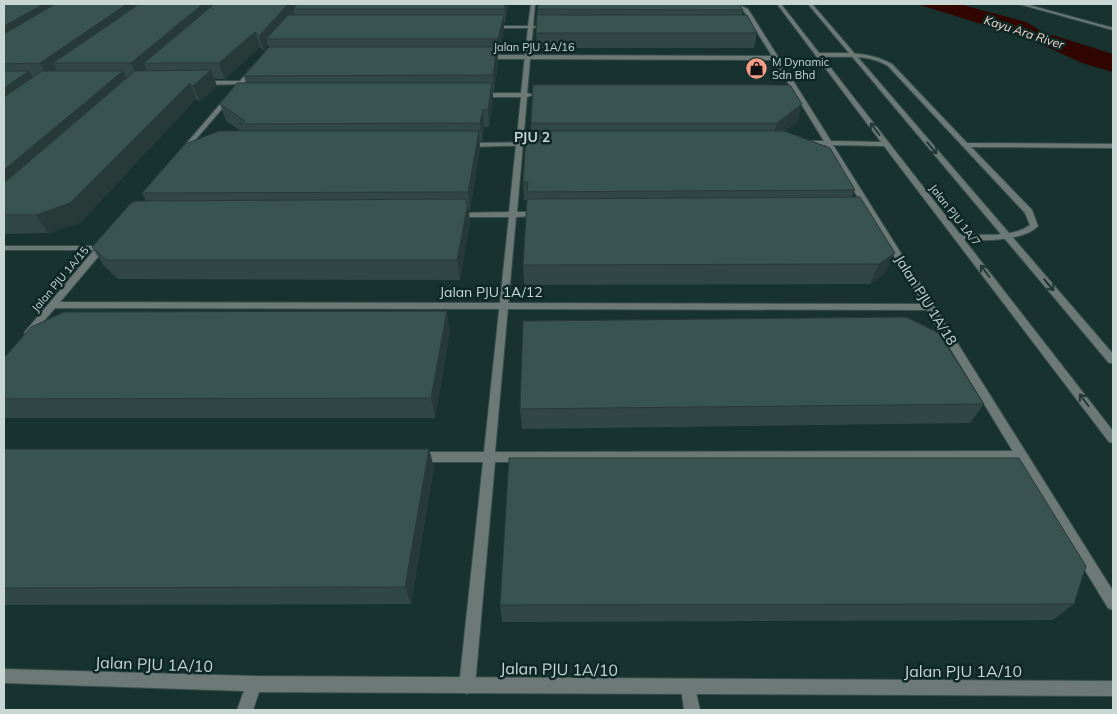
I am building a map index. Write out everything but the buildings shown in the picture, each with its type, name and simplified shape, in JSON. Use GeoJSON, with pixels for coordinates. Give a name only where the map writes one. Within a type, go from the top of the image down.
{"type":"FeatureCollection","features":[{"type":"Feature","properties":{"kind":"street"},"geometry":{"type":"LineString","coordinates":[[467,686],[520,144],[529,95],[528,57],[536,27],[533,4]]}},
{"type":"Feature","properties":{"kind":"street","name":"Jalan PJU 1A/18"},"geometry":{"type":"LineString","coordinates":[[734,4],[746,10],[752,27],[776,58],[794,94],[829,143],[866,212],[930,307],[1113,603]]}},
{"type":"Feature","properties":{"kind":"street","name":"Jalan PJU 1A/7"},"geometry":{"type":"LineString","coordinates":[[779,4],[1113,439]]}},
{"type":"Feature","properties":{"kind":"street","name":"Jalan PJU 1A/7"},"geometry":{"type":"LineString","coordinates":[[810,4],[1113,360]]}},
{"type":"Feature","properties":{"kind":"street"},"geometry":{"type":"LineString","coordinates":[[1021,4],[1113,29]]}},
{"type":"Feature","properties":{"kind":"street"},"geometry":{"type":"LineString","coordinates":[[482,27],[536,27]]}},
{"type":"Feature","properties":{"kind":"street"},"geometry":{"type":"LineString","coordinates":[[818,55],[853,55],[876,58],[890,65],[1029,212],[1034,226],[1030,231],[1007,235],[957,236]]}},
{"type":"Feature","properties":{"kind":"street","name":"Jalan PJU 1A/16"},"geometry":{"type":"LineString","coordinates":[[479,57],[776,58]]}},
{"type":"Feature","properties":{"kind":"street"},"geometry":{"type":"LineString","coordinates":[[176,160],[257,64]]}},
{"type":"Feature","properties":{"kind":"street"},"geometry":{"type":"LineString","coordinates":[[195,83],[240,83]]}},
{"type":"Feature","properties":{"kind":"street"},"geometry":{"type":"LineString","coordinates":[[475,95],[529,95]]}},
{"type":"Feature","properties":{"kind":"street"},"geometry":{"type":"LineString","coordinates":[[230,96],[239,96]]}},
{"type":"Feature","properties":{"kind":"street"},"geometry":{"type":"LineString","coordinates":[[461,145],[550,144]]}},
{"type":"Feature","properties":{"kind":"street"},"geometry":{"type":"LineString","coordinates":[[799,144],[887,144]]}},
{"type":"Feature","properties":{"kind":"street"},"geometry":{"type":"LineString","coordinates":[[188,146],[197,145]]}},
{"type":"Feature","properties":{"kind":"street"},"geometry":{"type":"LineString","coordinates":[[967,145],[1113,146]]}},
{"type":"Feature","properties":{"kind":"street"},"geometry":{"type":"LineString","coordinates":[[444,215],[543,214]]}},
{"type":"Feature","properties":{"kind":"street","name":"Jalan PJU 1A/15"},"geometry":{"type":"LineString","coordinates":[[22,341],[112,235]]}},
{"type":"Feature","properties":{"kind":"street"},"geometry":{"type":"LineString","coordinates":[[4,248],[101,248]]}},
{"type":"Feature","properties":{"kind":"street","name":"Jalan PJU 1A/12"},"geometry":{"type":"LineString","coordinates":[[52,305],[930,307]]}},
{"type":"Feature","properties":{"kind":"street"},"geometry":{"type":"LineString","coordinates":[[410,457],[1022,456]]}},
{"type":"Feature","properties":{"kind":"street","name":"Jalan PJU 1A/10"},"geometry":{"type":"LineString","coordinates":[[4,676],[254,684],[1113,689]]}},
{"type":"Feature","properties":{"kind":"street"},"geometry":{"type":"LineString","coordinates":[[245,710],[254,684]]}},
{"type":"Feature","properties":{"kind":"street"},"geometry":{"type":"LineString","coordinates":[[689,688],[692,710]]}},
{"type":"Feature","properties":{"kind":"water","name":"Kayu Ara River"},"geometry":{"type":"Polygon","coordinates":[[[917,4],[959,4],[1026,22],[1043,32],[1113,54],[1113,72],[1082,63],[1029,39],[917,4]]]}},
{"type":"Feature","properties":{"kind":"place","name":"M Dynamic Sdn Bhd"},"geometry":{"type":"Point","coordinates":[756,68]}},
{"type":"Feature","properties":{"kind":"district","name":"PJU 2"},"geometry":{"type":"Point","coordinates":[532,137]}}]}
